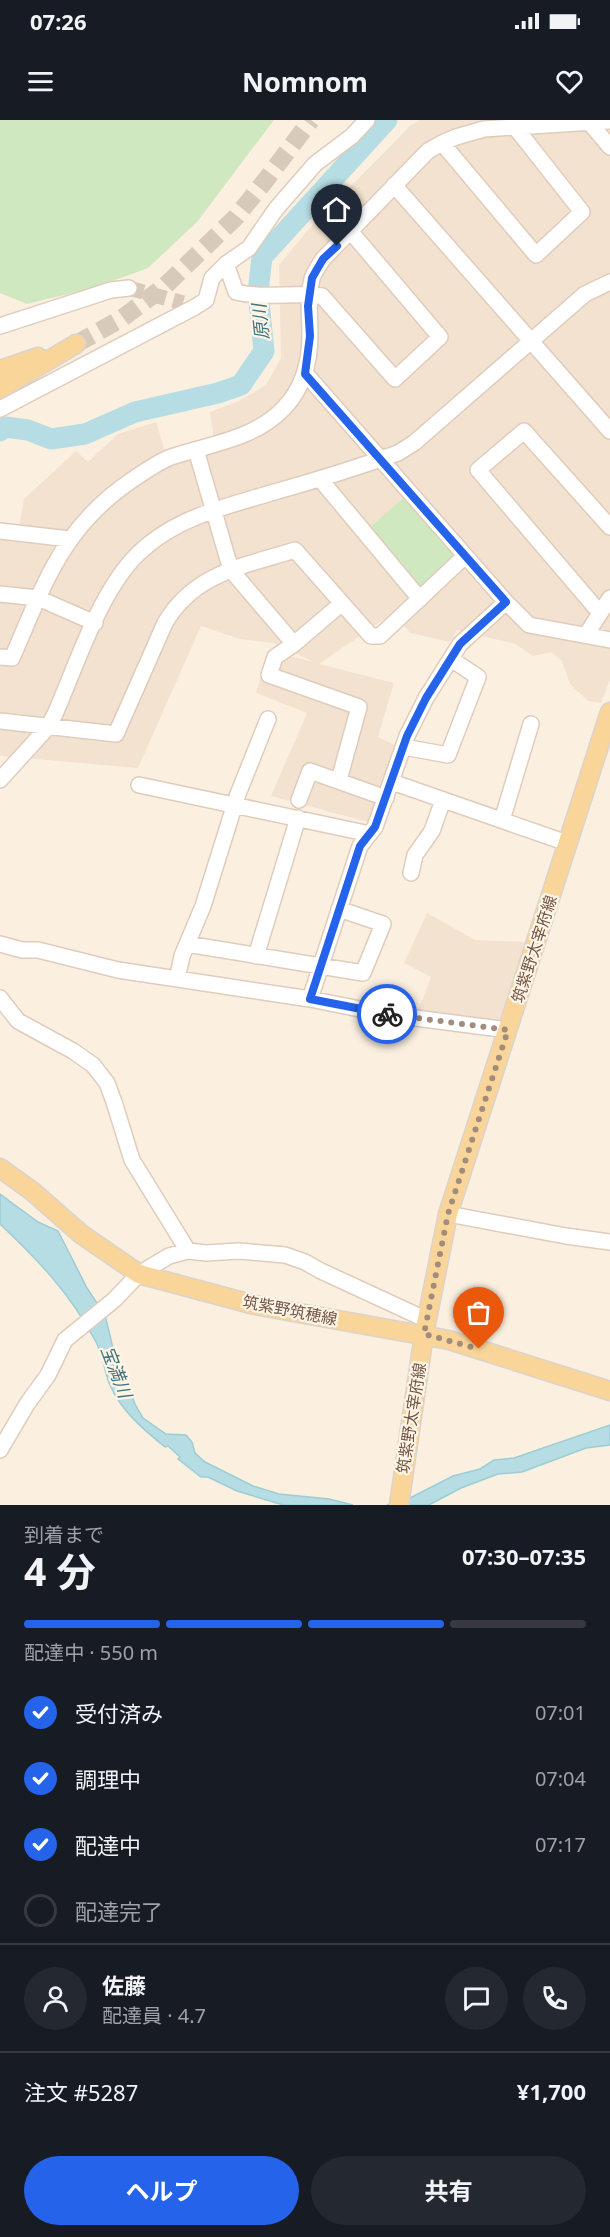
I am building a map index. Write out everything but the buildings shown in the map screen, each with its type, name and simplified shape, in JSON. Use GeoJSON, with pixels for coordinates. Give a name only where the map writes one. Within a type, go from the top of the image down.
{"type":"FeatureCollection","features":[{"type":"Feature","properties":{"kind":"main road"},"geometry":{"type":"LineString","coordinates":[[0,370],[76,344],[0,388]]}},
{"type":"Feature","properties":{"kind":"main road","name":"筑紫野太宰府線"},"geometry":{"type":"LineString","coordinates":[[399,1505],[425,1327],[448,1214],[610,712]]}},
{"type":"Feature","properties":{"kind":"main road","name":"筑紫野筑穂線"},"geometry":{"type":"LineString","coordinates":[[0,1168],[32,1191],[81,1234],[139,1274],[255,1305],[425,1327],[449,1340],[610,1391]]}},
{"type":"Feature","properties":{"kind":"street"},"geometry":{"type":"LineString","coordinates":[[0,410],[189,305],[206,300],[212,278],[226,264],[249,248],[276,209],[315,164],[352,136],[367,120]]}},
{"type":"Feature","properties":{"kind":"street"},"geometry":{"type":"LineString","coordinates":[[0,657],[12,658],[53,564],[69,539],[112,493],[168,458],[252,432],[284,408],[299,388],[305,374],[310,336],[312,278],[323,259],[428,151],[456,137],[484,129],[610,121]]}},
{"type":"Feature","properties":{"kind":"street"},"geometry":{"type":"LineString","coordinates":[[589,122],[610,147]]}},
{"type":"Feature","properties":{"kind":"street"},"geometry":{"type":"LineString","coordinates":[[442,143],[536,255],[582,212],[515,127]]}},
{"type":"Feature","properties":{"kind":"street"},"geometry":{"type":"LineString","coordinates":[[393,185],[610,431]]}},
{"type":"Feature","properties":{"kind":"street"},"geometry":{"type":"LineString","coordinates":[[226,264],[236,292],[251,296],[310,294],[322,296],[395,379],[440,337],[351,232]]}},
{"type":"Feature","properties":{"kind":"street"},"geometry":{"type":"LineString","coordinates":[[0,780],[48,727],[116,582],[153,540],[195,516],[398,453],[414,443],[585,294],[610,282]]}},
{"type":"Feature","properties":{"kind":"street"},"geometry":{"type":"LineString","coordinates":[[0,326],[111,290],[129,288]]}},
{"type":"Feature","properties":{"kind":"street"},"geometry":{"type":"LineString","coordinates":[[305,374],[506,602],[530,625],[610,640]]}},
{"type":"Feature","properties":{"kind":"street"},"geometry":{"type":"LineString","coordinates":[[600,613],[478,470],[524,431],[610,527]]}},
{"type":"Feature","properties":{"kind":"street"},"geometry":{"type":"LineString","coordinates":[[196,450],[231,570],[294,644]]}},
{"type":"Feature","properties":{"kind":"street"},"geometry":{"type":"LineString","coordinates":[[320,478],[420,599]]}},
{"type":"Feature","properties":{"kind":"street"},"geometry":{"type":"LineString","coordinates":[[0,531],[69,539]]}},
{"type":"Feature","properties":{"kind":"street"},"geometry":{"type":"LineString","coordinates":[[0,721],[116,734],[165,623],[174,608],[194,588],[220,573],[295,550],[371,636],[380,636],[465,556]]}},
{"type":"Feature","properties":{"kind":"street"},"geometry":{"type":"LineString","coordinates":[[0,594],[39,598],[95,623]]}},
{"type":"Feature","properties":{"kind":"street"},"geometry":{"type":"LineString","coordinates":[[586,635],[610,598]]}},
{"type":"Feature","properties":{"kind":"street"},"geometry":{"type":"LineString","coordinates":[[310,999],[360,846],[375,827],[404,747],[426,698],[460,644],[506,602]]}},
{"type":"Feature","properties":{"kind":"street"},"geometry":{"type":"LineString","coordinates":[[339,780],[358,706],[269,675],[275,657],[341,604]]}},
{"type":"Feature","properties":{"kind":"street"},"geometry":{"type":"LineString","coordinates":[[404,747],[448,755],[478,677],[451,659]]}},
{"type":"Feature","properties":{"kind":"street"},"geometry":{"type":"LineString","coordinates":[[177,979],[235,805],[268,718]]}},
{"type":"Feature","properties":{"kind":"street"},"geometry":{"type":"LineString","coordinates":[[502,820],[531,724]]}},
{"type":"Feature","properties":{"kind":"street"},"geometry":{"type":"LineString","coordinates":[[299,800],[310,771],[387,798]]}},
{"type":"Feature","properties":{"kind":"street"},"geometry":{"type":"LineString","coordinates":[[392,782],[567,843]]}},
{"type":"Feature","properties":{"kind":"street"},"geometry":{"type":"LineString","coordinates":[[139,785],[370,834]]}},
{"type":"Feature","properties":{"kind":"street"},"geometry":{"type":"LineString","coordinates":[[411,873],[415,855],[432,831],[443,800]]}},
{"type":"Feature","properties":{"kind":"street"},"geometry":{"type":"LineString","coordinates":[[256,956],[298,818]]}},
{"type":"Feature","properties":{"kind":"street"},"geometry":{"type":"LineString","coordinates":[[187,944],[363,973],[383,924],[339,909]]}},
{"type":"Feature","properties":{"kind":"street"},"geometry":{"type":"LineString","coordinates":[[0,944],[22,950],[38,950],[118,970],[310,999],[385,1014],[508,1030]]}},
{"type":"Feature","properties":{"kind":"street"},"geometry":{"type":"LineString","coordinates":[[0,998],[18,1020],[93,1065],[106,1083],[132,1160],[188,1251]]}},
{"type":"Feature","properties":{"kind":"street"},"geometry":{"type":"LineString","coordinates":[[448,1214],[610,1242]]}},
{"type":"Feature","properties":{"kind":"street"},"geometry":{"type":"LineString","coordinates":[[0,1450],[27,1404],[48,1375],[65,1340],[114,1299],[139,1274],[169,1256],[188,1251],[206,1253],[239,1251],[285,1255],[305,1262],[425,1327]]}},
{"type":"Feature","properties":{"kind":"shaded area"},"geometry":{"type":"Polygon","coordinates":[[[420,120],[610,120],[610,680],[601,703],[588,701],[570,684],[562,661],[551,652],[533,656],[515,644],[457,630],[450,642],[410,633],[393,613],[319,664],[394,683],[378,737],[399,747],[368,822],[271,796],[307,713],[256,693],[269,651],[314,662],[274,643],[239,639],[201,626],[138,768],[0,756],[0,524],[19,526],[24,499],[76,451],[88,462],[118,434],[156,422],[166,454],[214,439],[210,412],[239,401],[266,385],[281,358],[279,265],[308,230],[411,125],[420,120]]]}},
{"type":"Feature","properties":{"kind":"shaded area"},"geometry":{"type":"Polygon","coordinates":[[[427,913],[475,940],[525,942],[499,1025],[418,1011],[431,977],[404,963],[427,913]]]}},
{"type":"Feature","properties":{"kind":"green space"},"geometry":{"type":"Polygon","coordinates":[[[0,120],[274,120],[197,222],[148,268],[93,288],[27,304],[0,293],[0,120]]]}},
{"type":"Feature","properties":{"kind":"green space"},"geometry":{"type":"Polygon","coordinates":[[[407,495],[456,552],[455,560],[426,587],[417,586],[368,529],[407,495]]]}},
{"type":"Feature","properties":{"kind":"water","name":"宝満川"},"geometry":{"type":"Polygon","coordinates":[[[0,1194],[38,1222],[58,1231],[87,1288],[105,1315],[113,1348],[135,1404],[143,1418],[166,1434],[186,1435],[192,1442],[195,1453],[205,1462],[253,1486],[279,1494],[329,1499],[353,1505],[283,1505],[237,1491],[208,1477],[201,1477],[178,1459],[180,1457],[168,1446],[165,1447],[149,1434],[120,1403],[108,1380],[98,1347],[76,1308],[41,1265],[0,1224],[0,1194]]]}},
{"type":"Feature","properties":{"kind":"water"},"geometry":{"type":"Polygon","coordinates":[[[610,1425],[610,1445],[586,1448],[522,1472],[498,1474],[461,1488],[429,1505],[387,1505],[412,1497],[453,1476],[480,1469],[494,1460],[514,1458],[610,1425]]]}},
{"type":"Feature","properties":{"kind":"waterway","name":"原川"},"geometry":{"type":"LineString","coordinates":[[0,431],[6,427],[28,430],[51,439],[85,434],[135,412],[218,393],[241,385],[264,351],[258,292],[262,257],[387,120]]}},
{"type":"Feature","properties":{"kind":"tunnel"},"geometry":{"type":"LineString","coordinates":[[76,344],[121,319],[165,286],[236,217],[311,120]]}},
{"type":"Feature","properties":{"kind":"tunnel"},"geometry":{"type":"LineString","coordinates":[[129,288],[183,303]]}},
{"type":"Feature","properties":{"kind":"way so far"},"geometry":{"type":"LineString","coordinates":[[387,1014],[508,1030],[448,1214],[424,1334],[479,1349]]}},
{"type":"Feature","properties":{"kind":"route"},"geometry":{"type":"LineString","coordinates":[[337,246],[323,259],[312,278],[308,306],[310,336],[305,374],[506,602],[460,644],[426,698],[407,736],[375,827],[360,846],[310,999],[387,1014]]}}]}
